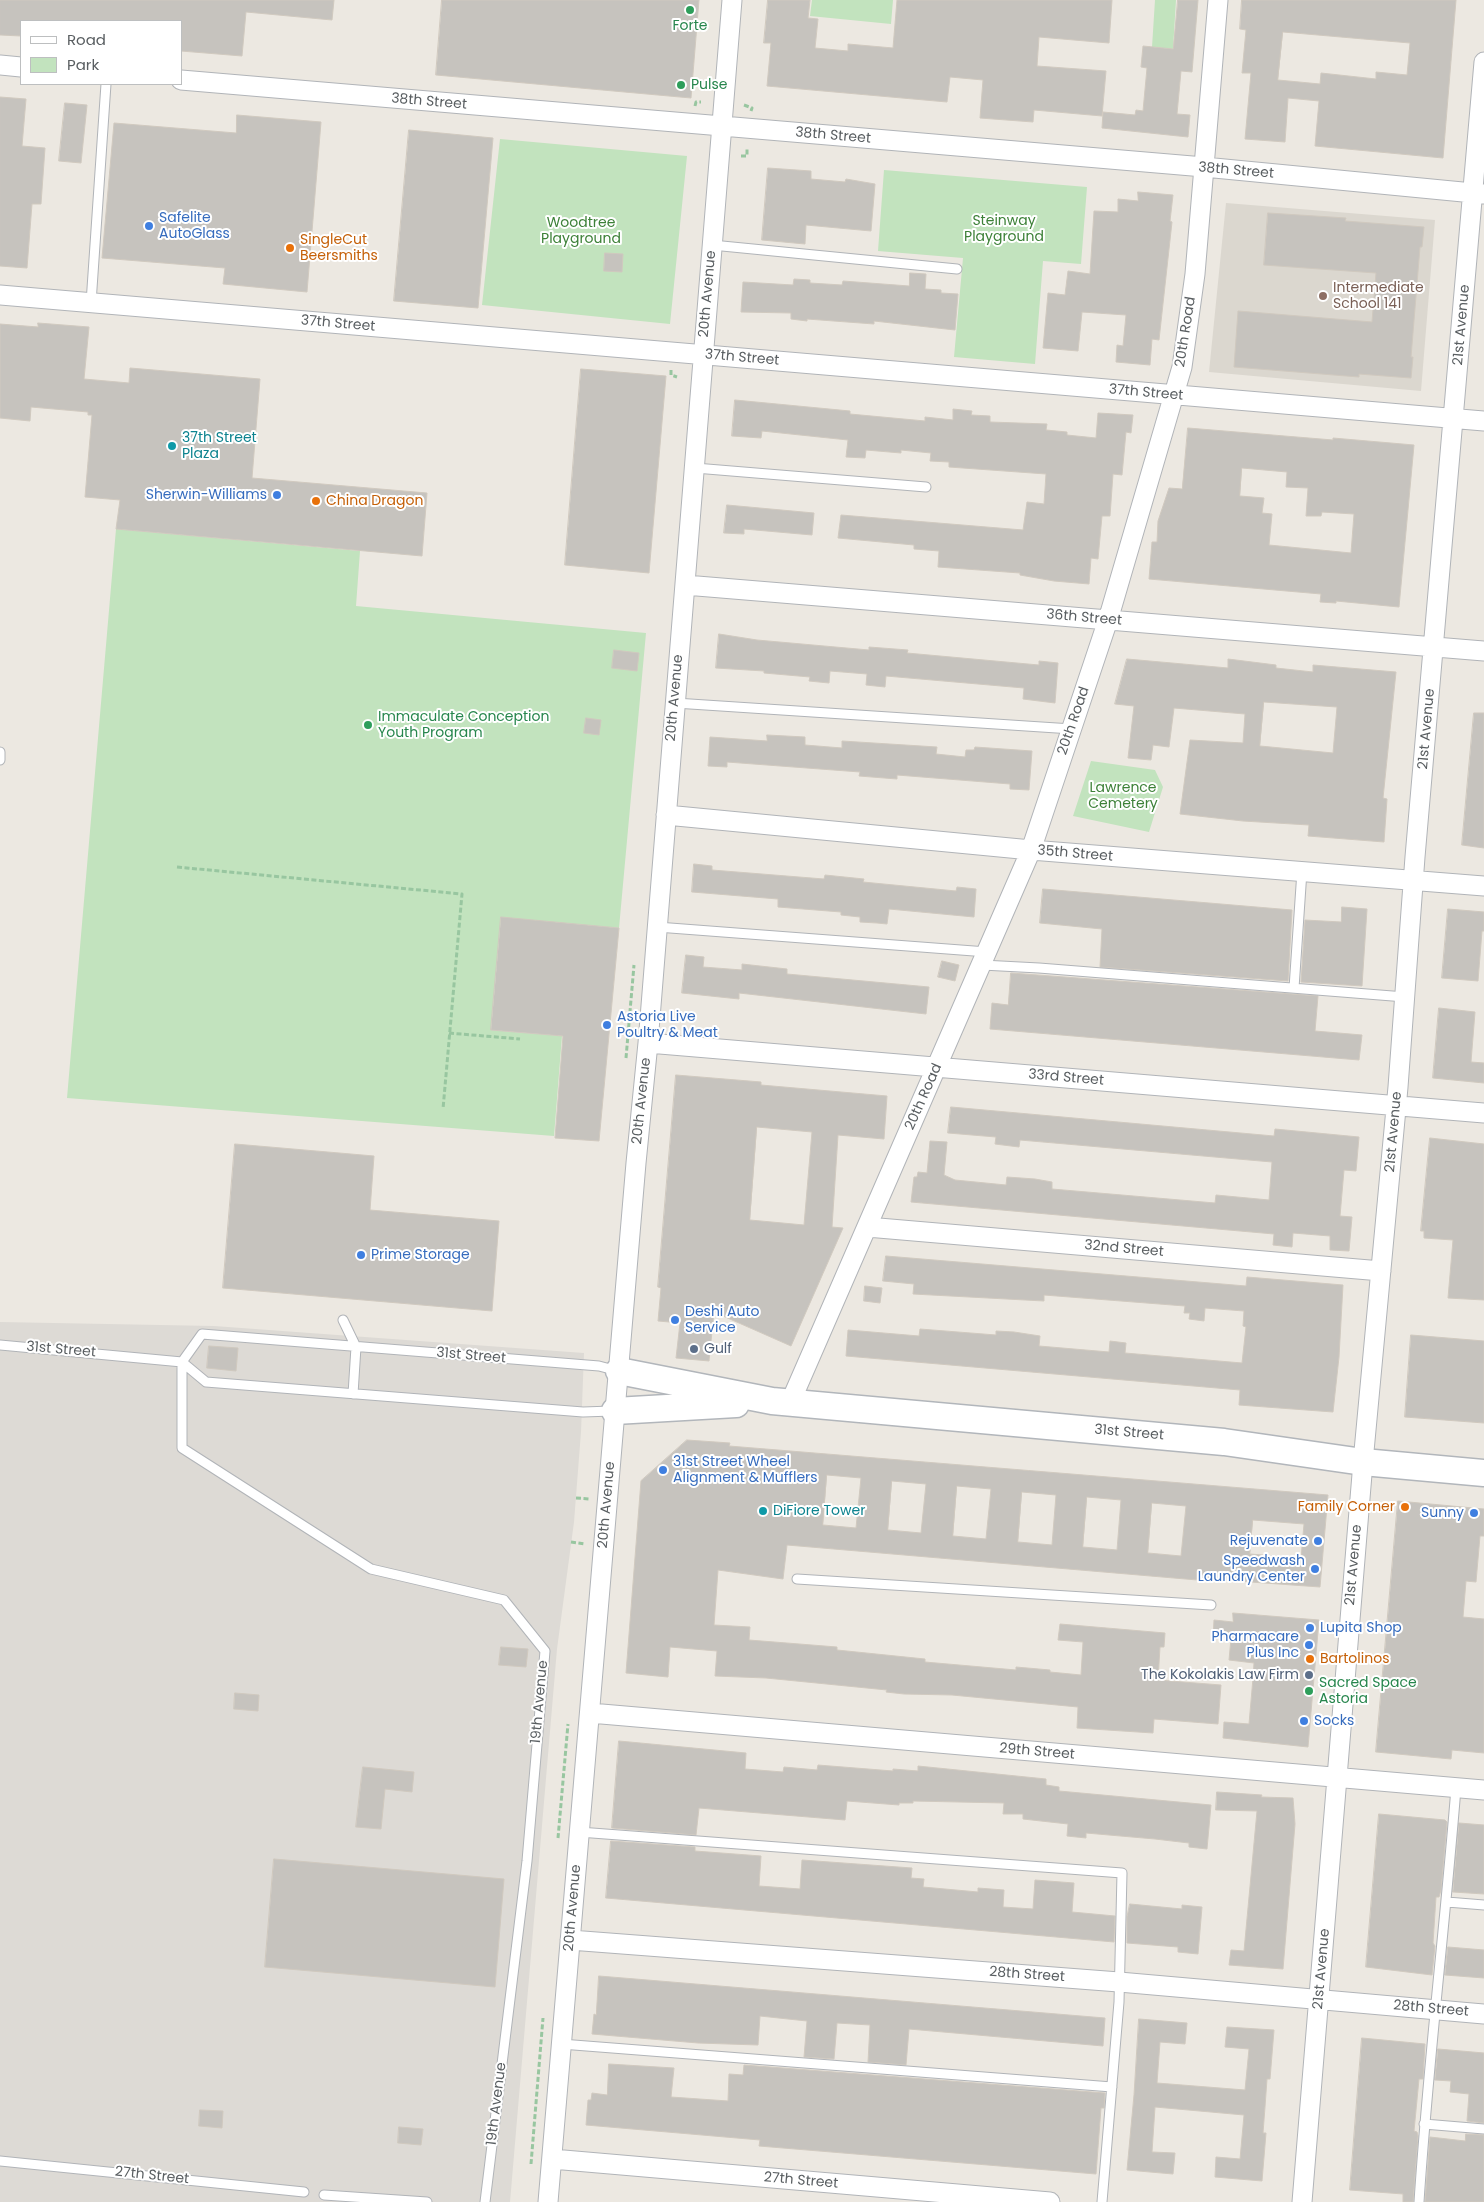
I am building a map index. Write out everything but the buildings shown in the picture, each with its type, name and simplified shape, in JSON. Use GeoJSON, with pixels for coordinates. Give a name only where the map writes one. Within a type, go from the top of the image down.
{"type":"FeatureCollection","features":[{"type":"Feature","properties":{"kind":"street","name":"20th Avenue"},"geometry":{"type":"LineString","coordinates":[[548,2202],[648,1043],[732,0]]}},
{"type":"Feature","properties":{"kind":"street","name":"20th Road"},"geometry":{"type":"LineString","coordinates":[[781,1402],[867,1226],[1031,850],[1108,620],[1183,358],[1195,274],[1218,0]]}},
{"type":"Feature","properties":{"kind":"street","name":"21st Avenue"},"geometry":{"type":"LineString","coordinates":[[1302,2202],[1363,1462],[1396,1106],[1434,647],[1454,419],[1478,194],[1484,62]]}},
{"type":"Feature","properties":{"kind":"street"},"geometry":{"type":"LineString","coordinates":[[0,65],[20,67]]}},
{"type":"Feature","properties":{"kind":"street","name":"38th Street"},"geometry":{"type":"LineString","coordinates":[[182,80],[1204,168],[1478,194]]}},
{"type":"Feature","properties":{"kind":"street","name":"37th Street"},"geometry":{"type":"LineString","coordinates":[[0,295],[1484,421]]}},
{"type":"Feature","properties":{"kind":"street","name":"36th Street"},"geometry":{"type":"LineString","coordinates":[[685,585],[1484,651]]}},
{"type":"Feature","properties":{"kind":"street","name":"35th Street"},"geometry":{"type":"LineString","coordinates":[[666,815],[1031,850],[1484,886]]}},
{"type":"Feature","properties":{"kind":"street","name":"33rd Street"},"geometry":{"type":"LineString","coordinates":[[648,1043],[1484,1113]]}},
{"type":"Feature","properties":{"kind":"street","name":"32nd Street"},"geometry":{"type":"LineString","coordinates":[[867,1226],[1381,1271]]}},
{"type":"Feature","properties":{"kind":"street","name":"31st Street"},"geometry":{"type":"LineString","coordinates":[[619,1371],[781,1402],[1224,1442],[1363,1462],[1484,1473]]}},
{"type":"Feature","properties":{"kind":"street","name":"31st Street"},"geometry":{"type":"LineString","coordinates":[[615,1411],[781,1402]]}},
{"type":"Feature","properties":{"kind":"street","name":"29th Street"},"geometry":{"type":"LineString","coordinates":[[590,1713],[1484,1790]]}},
{"type":"Feature","properties":{"kind":"street","name":"28th Street"},"geometry":{"type":"LineString","coordinates":[[570,1940],[1119,1982],[1484,2014]]}},
{"type":"Feature","properties":{"kind":"street","name":"27th Street"},"geometry":{"type":"LineString","coordinates":[[552,2159],[1050,2202]]}},
{"type":"Feature","properties":{"kind":"lane"},"geometry":{"type":"LineString","coordinates":[[91,303],[106,85]]}},
{"type":"Feature","properties":{"kind":"lane"},"geometry":{"type":"LineString","coordinates":[[712,245],[957,269]]}},
{"type":"Feature","properties":{"kind":"lane"},"geometry":{"type":"LineString","coordinates":[[695,468],[926,487]]}},
{"type":"Feature","properties":{"kind":"lane"},"geometry":{"type":"LineString","coordinates":[[675,703],[1072,729]]}},
{"type":"Feature","properties":{"kind":"lane"},"geometry":{"type":"LineString","coordinates":[[0,752],[0,760]]}},
{"type":"Feature","properties":{"kind":"lane"},"geometry":{"type":"LineString","coordinates":[[1294,988],[1302,871]]}},
{"type":"Feature","properties":{"kind":"lane"},"geometry":{"type":"LineString","coordinates":[[656,927],[984,959],[1039,968],[1405,997]]}},
{"type":"Feature","properties":{"kind":"lane"},"geometry":{"type":"LineString","coordinates":[[343,1320],[356,1347],[353,1394]]}},
{"type":"Feature","properties":{"kind":"lane","name":"31st Street"},"geometry":{"type":"LineString","coordinates":[[182,1362],[202,1334],[599,1366],[619,1371]]}},
{"type":"Feature","properties":{"kind":"lane","name":"31st Street"},"geometry":{"type":"LineString","coordinates":[[0,1344],[182,1362],[206,1382],[583,1412],[615,1411]]}},
{"type":"Feature","properties":{"kind":"lane","name":"19th Avenue"},"geometry":{"type":"LineString","coordinates":[[182,1362],[182,1448],[370,1569],[504,1600],[545,1651],[527,1861],[485,2202]]}},
{"type":"Feature","properties":{"kind":"lane"},"geometry":{"type":"LineString","coordinates":[[797,1579],[1211,1605]]}},
{"type":"Feature","properties":{"kind":"lane"},"geometry":{"type":"LineString","coordinates":[[1419,2202],[1434,2009],[1447,1902],[1456,1788]]}},
{"type":"Feature","properties":{"kind":"lane"},"geometry":{"type":"LineString","coordinates":[[579,1832],[1122,1873],[1119,2002],[1102,2202]]}},
{"type":"Feature","properties":{"kind":"lane"},"geometry":{"type":"LineString","coordinates":[[1447,1902],[1484,1905]]}},
{"type":"Feature","properties":{"kind":"lane"},"geometry":{"type":"LineString","coordinates":[[561,2044],[1112,2087]]}},
{"type":"Feature","properties":{"kind":"lane"},"geometry":{"type":"LineString","coordinates":[[1424,2124],[1484,2128]]}},
{"type":"Feature","properties":{"kind":"lane","name":"27th Street"},"geometry":{"type":"LineString","coordinates":[[0,2161],[304,2192]]}},
{"type":"Feature","properties":{"kind":"lane"},"geometry":{"type":"LineString","coordinates":[[324,2194],[427,2202]]}},
{"type":"Feature","properties":{"kind":"path"},"geometry":{"type":"LineString","coordinates":[[695,107],[696,102],[701,102]]}},
{"type":"Feature","properties":{"kind":"path"},"geometry":{"type":"LineString","coordinates":[[741,156],[747,156],[747,148]]}},
{"type":"Feature","properties":{"kind":"path"},"geometry":{"type":"LineString","coordinates":[[672,370],[671,375],[677,377]]}},
{"type":"Feature","properties":{"kind":"path"},"geometry":{"type":"LineString","coordinates":[[177,867],[462,894],[442,1109]]}},
{"type":"Feature","properties":{"kind":"path"},"geometry":{"type":"LineString","coordinates":[[449,1032],[520,1039]]}},
{"type":"Feature","properties":{"kind":"path"},"geometry":{"type":"LineString","coordinates":[[576,1498],[583,1498]]}},
{"type":"Feature","properties":{"kind":"path"},"geometry":{"type":"LineString","coordinates":[[571,1542],[579,1543]]}},
{"type":"Feature","properties":{"kind":"shaded area","name":"Intermediate School 141"},"geometry":{"type":"Polygon","coordinates":[[[1226,203],[1435,220],[1421,391],[1209,372],[1226,203]]]}},
{"type":"Feature","properties":{"kind":"shaded area"},"geometry":{"type":"Polygon","coordinates":[[[0,1322],[214,1326],[584,1353],[581,1432],[574,1522],[557,1649],[510,2202],[0,2202],[0,1322]]]}},
{"type":"Feature","properties":{"kind":"green space"},"geometry":{"type":"Polygon","coordinates":[[[812,0],[893,0],[891,24],[810,16],[812,0]]]}},
{"type":"Feature","properties":{"kind":"green space"},"geometry":{"type":"Polygon","coordinates":[[[1155,0],[1176,0],[1173,49],[1152,47],[1155,0]]]}},
{"type":"Feature","properties":{"kind":"green space","name":"Woodtree Playground"},"geometry":{"type":"Polygon","coordinates":[[[500,139],[687,156],[670,324],[482,305],[500,139]]]}},
{"type":"Feature","properties":{"kind":"green space","name":"Steinway Playground"},"geometry":{"type":"Polygon","coordinates":[[[884,170],[1087,187],[1081,264],[1043,261],[1035,364],[954,357],[963,258],[878,251],[884,170]]]}},
{"type":"Feature","properties":{"kind":"green space"},"geometry":{"type":"Polygon","coordinates":[[[116,529],[360,551],[356,606],[646,633],[619,928],[501,918],[491,1030],[562,1036],[554,1136],[67,1098],[116,529]]]}},
{"type":"Feature","properties":{"kind":"green space","name":"Lawrence Cemetery"},"geometry":{"type":"Polygon","coordinates":[[[1091,761],[1155,770],[1163,787],[1149,832],[1073,816],[1091,761]]]}},
{"type":"Feature","properties":{"kind":"place","name":"Forte"},"geometry":{"type":"Point","coordinates":[690,10]}},
{"type":"Feature","properties":{"kind":"place","name":"Pulse"},"geometry":{"type":"Point","coordinates":[681,85]}},
{"type":"Feature","properties":{"kind":"place","name":"Safelite AutoGlass"},"geometry":{"type":"Point","coordinates":[149,226]}},
{"type":"Feature","properties":{"kind":"place","name":"SingleCut Beersmiths"},"geometry":{"type":"Point","coordinates":[290,248]}},
{"type":"Feature","properties":{"kind":"place","name":"Intermediate School 141"},"geometry":{"type":"Point","coordinates":[1323,296]}},
{"type":"Feature","properties":{"kind":"place","name":"37th Street Plaza"},"geometry":{"type":"Point","coordinates":[172,446]}},
{"type":"Feature","properties":{"kind":"place","name":"Sherwin-Williams"},"geometry":{"type":"Point","coordinates":[277,495]}},
{"type":"Feature","properties":{"kind":"place","name":"China Dragon"},"geometry":{"type":"Point","coordinates":[316,501]}},
{"type":"Feature","properties":{"kind":"place","name":"Immaculate Conception Youth Program"},"geometry":{"type":"Point","coordinates":[368,725]}},
{"type":"Feature","properties":{"kind":"place","name":"Astoria Live Poultry & Meat"},"geometry":{"type":"Point","coordinates":[607,1025]}},
{"type":"Feature","properties":{"kind":"place","name":"Prime Storage"},"geometry":{"type":"Point","coordinates":[361,1255]}},
{"type":"Feature","properties":{"kind":"place","name":"Deshi Auto Service"},"geometry":{"type":"Point","coordinates":[675,1320]}},
{"type":"Feature","properties":{"kind":"place","name":"Gulf"},"geometry":{"type":"Point","coordinates":[694,1349]}},
{"type":"Feature","properties":{"kind":"place","name":"31st Street Wheel Alignment & Mufflers"},"geometry":{"type":"Point","coordinates":[663,1470]}},
{"type":"Feature","properties":{"kind":"place","name":"Family Corner"},"geometry":{"type":"Point","coordinates":[1405,1507]}},
{"type":"Feature","properties":{"kind":"place","name":"DiFiore Tower"},"geometry":{"type":"Point","coordinates":[763,1511]}},
{"type":"Feature","properties":{"kind":"place","name":"Sunny"},"geometry":{"type":"Point","coordinates":[1474,1513]}},
{"type":"Feature","properties":{"kind":"place","name":"Rejuvenate"},"geometry":{"type":"Point","coordinates":[1318,1541]}},
{"type":"Feature","properties":{"kind":"place","name":"Speedwash Laundry Center"},"geometry":{"type":"Point","coordinates":[1315,1569]}},
{"type":"Feature","properties":{"kind":"place","name":"Lupita Shop"},"geometry":{"type":"Point","coordinates":[1310,1628]}},
{"type":"Feature","properties":{"kind":"place","name":"Pharmacare Plus Inc"},"geometry":{"type":"Point","coordinates":[1309,1645]}},
{"type":"Feature","properties":{"kind":"place","name":"Bartolinos"},"geometry":{"type":"Point","coordinates":[1310,1659]}},
{"type":"Feature","properties":{"kind":"place","name":"The Kokolakis Law Firm"},"geometry":{"type":"Point","coordinates":[1309,1675]}},
{"type":"Feature","properties":{"kind":"place","name":"Sacred Space Astoria"},"geometry":{"type":"Point","coordinates":[1309,1691]}},
{"type":"Feature","properties":{"kind":"place","name":"Socks"},"geometry":{"type":"Point","coordinates":[1304,1721]}}]}
